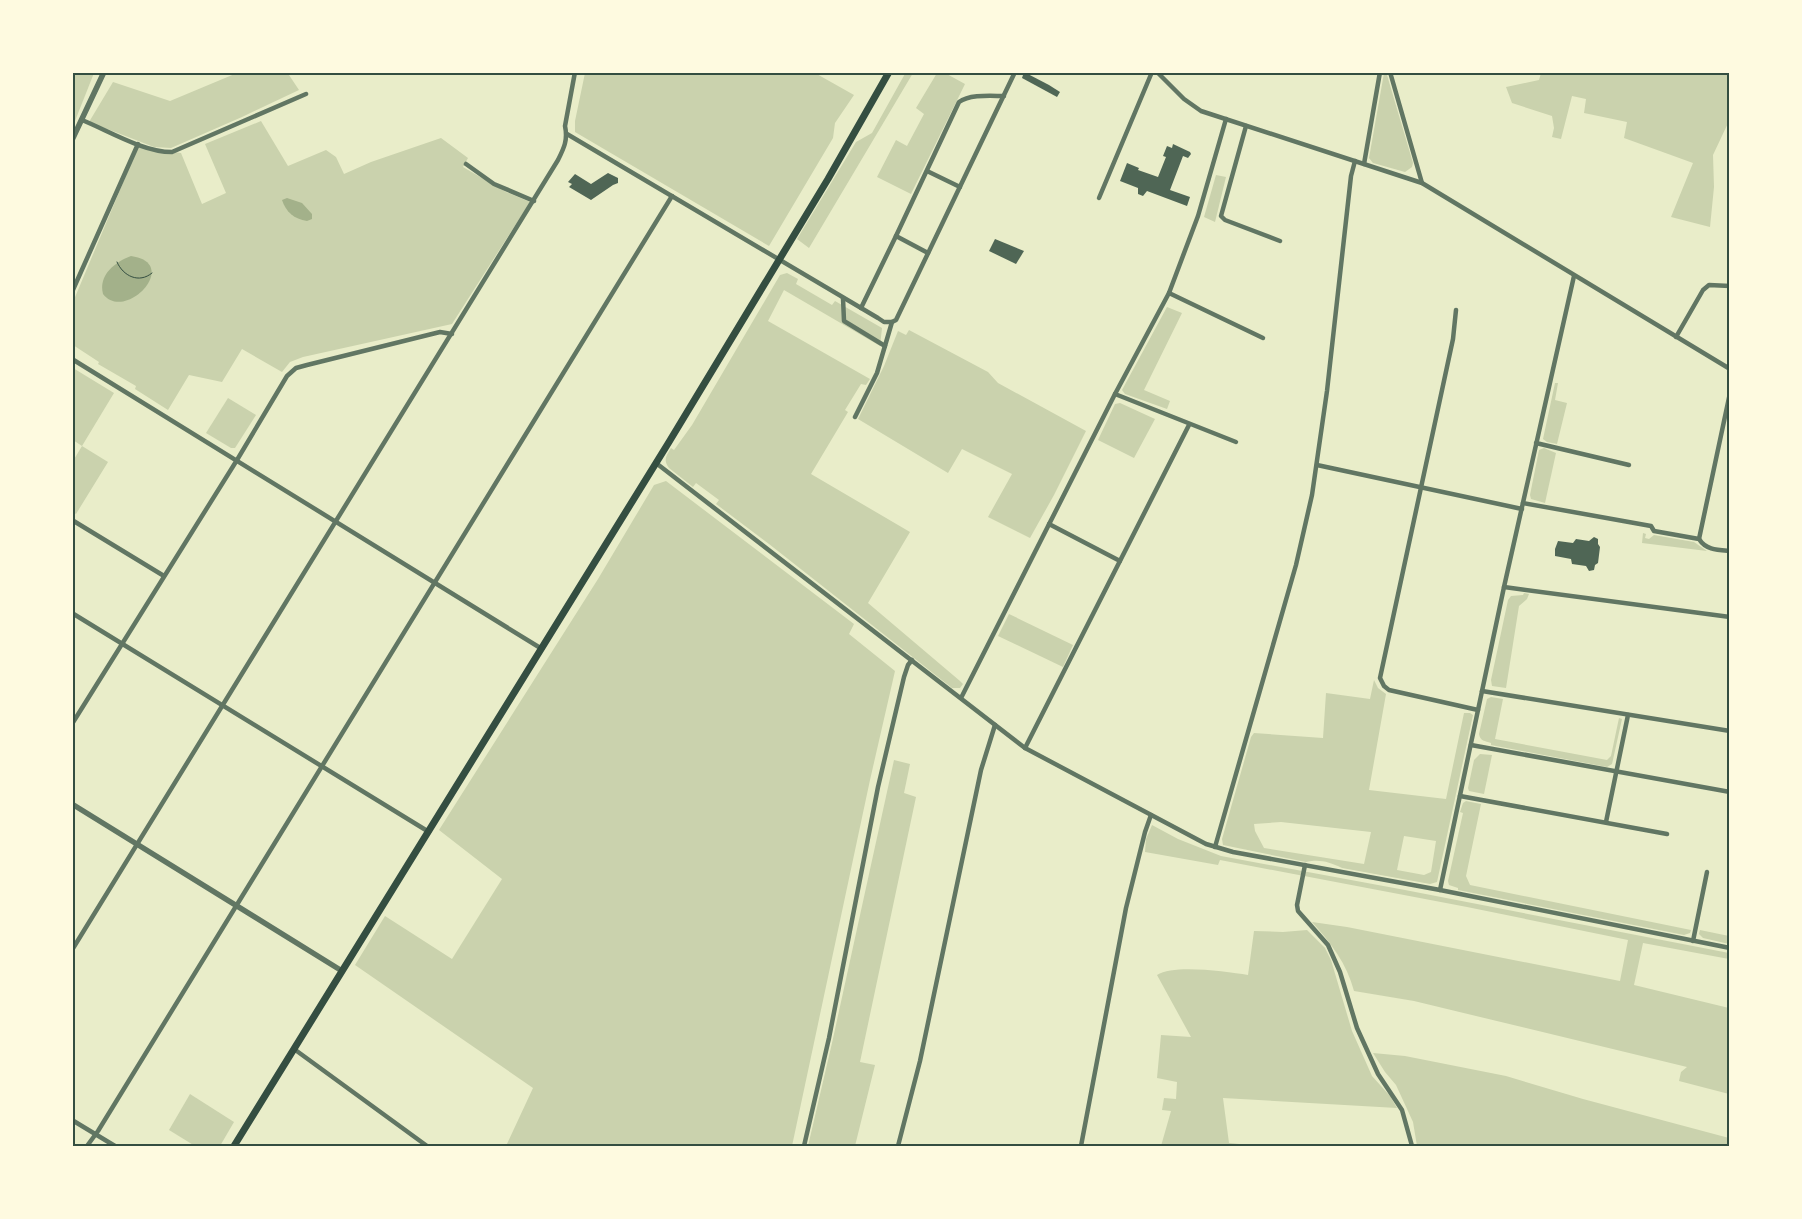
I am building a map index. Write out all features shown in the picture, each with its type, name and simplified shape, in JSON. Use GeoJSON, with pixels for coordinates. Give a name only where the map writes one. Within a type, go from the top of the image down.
{"type":"FeatureCollection","features":[{"type":"Feature","properties":{"kind":"main road"},"geometry":{"type":"LineString","coordinates":[[234,1146],[656,463],[828,179],[889,72]]}},
{"type":"Feature","properties":{"kind":"street"},"geometry":{"type":"LineString","coordinates":[[72,140],[104,72]]}},
{"type":"Feature","properties":{"kind":"street"},"geometry":{"type":"LineString","coordinates":[[72,950],[558,160],[566,144],[566,118],[575,72]]}},
{"type":"Feature","properties":{"kind":"street"},"geometry":{"type":"LineString","coordinates":[[855,417],[877,373],[892,322],[896,320],[1016,72]]}},
{"type":"Feature","properties":{"kind":"street"},"geometry":{"type":"LineString","coordinates":[[1099,198],[1152,72]]}},
{"type":"Feature","properties":{"kind":"street"},"geometry":{"type":"LineString","coordinates":[[1157,72],[1201,111],[1422,183],[1730,369]]}},
{"type":"Feature","properties":{"kind":"street"},"geometry":{"type":"LineString","coordinates":[[1364,164],[1380,72]]}},
{"type":"Feature","properties":{"kind":"street"},"geometry":{"type":"LineString","coordinates":[[1390,72],[1422,183]]}},
{"type":"Feature","properties":{"kind":"street"},"geometry":{"type":"LineString","coordinates":[[82,120],[154,150],[172,152],[306,94]]}},
{"type":"Feature","properties":{"kind":"street"},"geometry":{"type":"LineString","coordinates":[[860,308],[961,100],[1004,96]]}},
{"type":"Feature","properties":{"kind":"street"},"geometry":{"type":"LineString","coordinates":[[960,698],[1168,293],[1198,216],[1226,119]]}},
{"type":"Feature","properties":{"kind":"street"},"geometry":{"type":"LineString","coordinates":[[1246,126],[1221,216],[1225,220],[1280,241]]}},
{"type":"Feature","properties":{"kind":"street"},"geometry":{"type":"LineString","coordinates":[[567,134],[884,322],[892,322]]}},
{"type":"Feature","properties":{"kind":"street"},"geometry":{"type":"LineString","coordinates":[[72,292],[138,144]]}},
{"type":"Feature","properties":{"kind":"street"},"geometry":{"type":"LineString","coordinates":[[1215,848],[1296,565],[1308,514],[1317,465],[1350,176],[1354,161]]}},
{"type":"Feature","properties":{"kind":"street"},"geometry":{"type":"LineString","coordinates":[[466,164],[494,184],[534,200]]}},
{"type":"Feature","properties":{"kind":"street"},"geometry":{"type":"LineString","coordinates":[[927,171],[960,186]]}},
{"type":"Feature","properties":{"kind":"street"},"geometry":{"type":"LineString","coordinates":[[86,1146],[237,906],[672,196]]}},
{"type":"Feature","properties":{"kind":"street"},"geometry":{"type":"LineString","coordinates":[[896,236],[928,253]]}},
{"type":"Feature","properties":{"kind":"street"},"geometry":{"type":"LineString","coordinates":[[1440,890],[1504,587],[1574,276]]}},
{"type":"Feature","properties":{"kind":"street"},"geometry":{"type":"LineString","coordinates":[[1676,337],[1703,290],[1709,285],[1730,286]]}},
{"type":"Feature","properties":{"kind":"street"},"geometry":{"type":"LineString","coordinates":[[1168,293],[1263,338]]}},
{"type":"Feature","properties":{"kind":"street"},"geometry":{"type":"LineString","coordinates":[[843,298],[844,321],[884,346]]}},
{"type":"Feature","properties":{"kind":"street"},"geometry":{"type":"LineString","coordinates":[[1456,310],[1453,339],[1380,678],[1384,686],[1389,690],[1478,710]]}},
{"type":"Feature","properties":{"kind":"street"},"geometry":{"type":"LineString","coordinates":[[72,724],[292,370],[440,332],[452,334]]}},
{"type":"Feature","properties":{"kind":"street"},"geometry":{"type":"LineString","coordinates":[[72,359],[542,649]]}},
{"type":"Feature","properties":{"kind":"street"},"geometry":{"type":"LineString","coordinates":[[1730,393],[1699,539],[1702,544],[1709,548],[1730,551]]}},
{"type":"Feature","properties":{"kind":"street"},"geometry":{"type":"LineString","coordinates":[[1115,394],[1189,425],[1236,442]]}},
{"type":"Feature","properties":{"kind":"street"},"geometry":{"type":"LineString","coordinates":[[1025,748],[1189,425]]}},
{"type":"Feature","properties":{"kind":"street"},"geometry":{"type":"LineString","coordinates":[[1536,443],[1629,465]]}},
{"type":"Feature","properties":{"kind":"street"},"geometry":{"type":"LineString","coordinates":[[656,463],[1025,748],[1215,848],[1440,890],[1730,948]]}},
{"type":"Feature","properties":{"kind":"street"},"geometry":{"type":"LineString","coordinates":[[1317,465],[1522,509]]}},
{"type":"Feature","properties":{"kind":"street"},"geometry":{"type":"LineString","coordinates":[[1523,503],[1651,526],[1654,531],[1699,539]]}},
{"type":"Feature","properties":{"kind":"street"},"geometry":{"type":"LineString","coordinates":[[72,520],[164,576]]}},
{"type":"Feature","properties":{"kind":"street"},"geometry":{"type":"LineString","coordinates":[[1049,524],[1120,561]]}},
{"type":"Feature","properties":{"kind":"street"},"geometry":{"type":"LineString","coordinates":[[1504,587],[1730,617]]}},
{"type":"Feature","properties":{"kind":"street"},"geometry":{"type":"LineString","coordinates":[[72,613],[429,832]]}},
{"type":"Feature","properties":{"kind":"street"},"geometry":{"type":"LineString","coordinates":[[804,1146],[835,1009],[878,787],[904,677],[912,660]]}},
{"type":"Feature","properties":{"kind":"street"},"geometry":{"type":"LineString","coordinates":[[1482,691],[1730,731]]}},
{"type":"Feature","properties":{"kind":"street"},"geometry":{"type":"LineString","coordinates":[[1606,822],[1628,714]]}},
{"type":"Feature","properties":{"kind":"street"},"geometry":{"type":"LineString","coordinates":[[898,1146],[920,1061],[982,770],[995,725]]}},
{"type":"Feature","properties":{"kind":"street"},"geometry":{"type":"LineString","coordinates":[[1471,745],[1730,792]]}},
{"type":"Feature","properties":{"kind":"street"},"geometry":{"type":"LineString","coordinates":[[1460,796],[1667,834]]}},
{"type":"Feature","properties":{"kind":"street"},"geometry":{"type":"LineString","coordinates":[[72,804],[342,971]]}},
{"type":"Feature","properties":{"kind":"street"},"geometry":{"type":"LineString","coordinates":[[1081,1146],[1126,908],[1151,815]]}},
{"type":"Feature","properties":{"kind":"street"},"geometry":{"type":"LineString","coordinates":[[1305,865],[1297,905],[1298,911],[1328,945],[1340,972],[1356,1028],[1378,1074],[1402,1110],[1412,1146]]}},
{"type":"Feature","properties":{"kind":"street"},"geometry":{"type":"LineString","coordinates":[[1693,941],[1707,872]]}},
{"type":"Feature","properties":{"kind":"street"},"geometry":{"type":"LineString","coordinates":[[294,1049],[427,1146]]}},
{"type":"Feature","properties":{"kind":"street"},"geometry":{"type":"LineString","coordinates":[[72,1120],[115,1146]]}},
{"type":"Feature","properties":{"kind":"path"},"geometry":{"type":"LineString","coordinates":[[117,262],[124,272],[133,277],[144,278],[152,272]]}},
{"type":"Feature","properties":{"kind":"shaded area"},"geometry":{"type":"Polygon","coordinates":[[[287,72],[299,90],[171,148],[154,147],[89,122],[113,82],[170,101],[237,73],[287,72]]]}},
{"type":"Feature","properties":{"kind":"shaded area"},"geometry":{"type":"Polygon","coordinates":[[[906,72],[913,73],[809,248],[797,239],[856,142],[872,133],[906,72]]]}},
{"type":"Feature","properties":{"kind":"shaded area"},"geometry":{"type":"Polygon","coordinates":[[[72,73],[94,73],[73,126],[72,73]]]}},
{"type":"Feature","properties":{"kind":"shaded area"},"geometry":{"type":"Polygon","coordinates":[[[585,73],[815,73],[854,95],[835,123],[833,138],[769,246],[575,132],[575,121],[585,73]]]}},
{"type":"Feature","properties":{"kind":"shaded area"},"geometry":{"type":"Polygon","coordinates":[[[937,73],[945,73],[965,84],[911,194],[877,177],[896,140],[907,146],[924,114],[916,108],[937,73]]]}},
{"type":"Feature","properties":{"kind":"shaded area"},"geometry":{"type":"Polygon","coordinates":[[[1384,73],[1387,75],[1413,163],[1412,167],[1405,172],[1373,163],[1369,158],[1384,73]]]}},
{"type":"Feature","properties":{"kind":"shaded area"},"geometry":{"type":"Polygon","coordinates":[[[1541,73],[1729,73],[1729,121],[1713,155],[1714,187],[1710,227],[1671,217],[1693,163],[1624,138],[1627,122],[1584,113],[1586,99],[1572,96],[1561,139],[1552,137],[1554,128],[1552,116],[1512,103],[1506,87],[1539,80],[1541,73]]]}},
{"type":"Feature","properties":{"kind":"shaded area"},"geometry":{"type":"Polygon","coordinates":[[[261,121],[288,166],[326,150],[336,157],[344,174],[371,162],[441,138],[468,158],[463,167],[506,192],[530,202],[452,324],[303,357],[290,362],[282,372],[242,349],[222,382],[189,375],[168,410],[135,389],[136,386],[98,364],[99,362],[73,345],[73,302],[138,147],[181,153],[202,204],[226,193],[205,144],[261,121]]]}},
{"type":"Feature","properties":{"kind":"shaded area"},"geometry":{"type":"Polygon","coordinates":[[[1216,175],[1226,177],[1215,222],[1204,217],[1216,175]]]}},
{"type":"Feature","properties":{"kind":"shaded area"},"geometry":{"type":"Polygon","coordinates":[[[287,198],[302,203],[312,214],[312,219],[302,220],[291,214],[282,200],[287,198]]]}},
{"type":"Feature","properties":{"kind":"shaded area"},"geometry":{"type":"Polygon","coordinates":[[[131,256],[145,261],[151,269],[150,279],[135,297],[124,301],[113,301],[103,294],[102,287],[105,275],[119,262],[131,256]]]}},
{"type":"Feature","properties":{"kind":"shaded area"},"geometry":{"type":"Polygon","coordinates":[[[787,273],[798,279],[796,284],[832,305],[835,301],[882,328],[880,346],[784,290],[768,321],[870,379],[866,385],[861,384],[845,410],[848,412],[811,474],[910,532],[868,603],[960,681],[963,684],[960,688],[952,688],[716,504],[719,500],[696,483],[693,487],[669,468],[666,463],[669,451],[671,448],[674,450],[692,425],[780,275],[787,273]]]}},
{"type":"Feature","properties":{"kind":"shaded area"},"geometry":{"type":"Polygon","coordinates":[[[1167,307],[1182,313],[1144,390],[1170,401],[1167,409],[1125,394],[1122,390],[1167,307]]]}},
{"type":"Feature","properties":{"kind":"shaded area"},"geometry":{"type":"Polygon","coordinates":[[[909,330],[988,372],[998,383],[1086,431],[1030,538],[988,517],[1012,474],[962,449],[948,473],[858,419],[884,366],[898,331],[906,335],[909,330]]]}},
{"type":"Feature","properties":{"kind":"shaded area"},"geometry":{"type":"Polygon","coordinates":[[[73,368],[114,393],[82,446],[73,440],[73,368]]]}},
{"type":"Feature","properties":{"kind":"shaded area"},"geometry":{"type":"Polygon","coordinates":[[[1555,383],[1558,383],[1555,400],[1567,403],[1557,444],[1543,439],[1555,383]]]}},
{"type":"Feature","properties":{"kind":"shaded area"},"geometry":{"type":"Polygon","coordinates":[[[228,398],[256,415],[235,448],[231,448],[206,433],[228,398]]]}},
{"type":"Feature","properties":{"kind":"shaded area"},"geometry":{"type":"Polygon","coordinates":[[[1120,403],[1155,419],[1134,458],[1098,440],[1115,404],[1120,403]]]}},
{"type":"Feature","properties":{"kind":"shaded area"},"geometry":{"type":"Polygon","coordinates":[[[82,446],[108,462],[76,514],[73,512],[73,461],[82,446]]]}},
{"type":"Feature","properties":{"kind":"shaded area"},"geometry":{"type":"Polygon","coordinates":[[[1544,448],[1556,453],[1545,503],[1531,499],[1530,495],[1539,450],[1544,448]]]}},
{"type":"Feature","properties":{"kind":"shaded area"},"geometry":{"type":"Polygon","coordinates":[[[666,481],[854,624],[849,634],[895,671],[792,1146],[506,1146],[533,1088],[355,965],[385,916],[452,959],[502,879],[439,830],[598,579],[654,485],[666,481]]]}},
{"type":"Feature","properties":{"kind":"shaded area"},"geometry":{"type":"Polygon","coordinates":[[[1643,533],[1646,534],[1645,538],[1649,539],[1654,535],[1694,542],[1707,551],[1642,543],[1643,533]]]}},
{"type":"Feature","properties":{"kind":"shaded area"},"geometry":{"type":"Polygon","coordinates":[[[1524,593],[1529,594],[1527,599],[1519,606],[1506,688],[1492,686],[1491,680],[1508,600],[1511,596],[1523,595],[1524,593]]]}},
{"type":"Feature","properties":{"kind":"shaded area"},"geometry":{"type":"Polygon","coordinates":[[[1009,614],[1073,645],[1063,667],[998,636],[1009,614]]]}},
{"type":"Feature","properties":{"kind":"shaded area"},"geometry":{"type":"Polygon","coordinates":[[[1374,680],[1378,688],[1386,694],[1369,790],[1446,799],[1464,713],[1473,715],[1437,882],[1430,884],[1342,868],[1324,862],[1306,862],[1223,845],[1222,839],[1251,737],[1254,733],[1323,738],[1326,693],[1370,699],[1374,680]],[[1281,822],[1254,824],[1255,831],[1264,848],[1364,864],[1371,832],[1281,822]],[[1404,836],[1397,870],[1424,875],[1431,872],[1436,841],[1404,836]]]}},
{"type":"Feature","properties":{"kind":"shaded area"},"geometry":{"type":"Polygon","coordinates":[[[1491,697],[1503,699],[1495,739],[1607,760],[1611,756],[1619,718],[1622,719],[1612,764],[1607,767],[1491,745],[1491,743],[1482,739],[1479,734],[1487,699],[1491,697]]]}},
{"type":"Feature","properties":{"kind":"shaded area"},"geometry":{"type":"Polygon","coordinates":[[[1480,754],[1492,755],[1484,794],[1469,791],[1468,788],[1474,760],[1480,754]]]}},
{"type":"Feature","properties":{"kind":"shaded area"},"geometry":{"type":"Polygon","coordinates":[[[894,760],[910,764],[904,793],[916,797],[860,1062],[875,1065],[855,1146],[808,1146],[832,1043],[894,760]]]}},
{"type":"Feature","properties":{"kind":"shaded area"},"geometry":{"type":"Polygon","coordinates":[[[1466,801],[1481,804],[1466,876],[1470,885],[1691,930],[1690,933],[1684,935],[1458,890],[1458,888],[1449,885],[1448,881],[1463,813],[1460,812],[1463,803],[1466,801]]]}},
{"type":"Feature","properties":{"kind":"shaded area"},"geometry":{"type":"Polygon","coordinates":[[[1152,825],[1178,839],[1221,856],[1729,953],[1729,959],[1643,943],[1634,985],[1729,1008],[1729,1094],[1679,1081],[1681,1072],[1687,1067],[1414,1001],[1354,991],[1338,954],[1312,922],[1347,927],[1620,981],[1628,940],[1220,860],[1218,865],[1145,852],[1146,839],[1152,825]]]}},
{"type":"Feature","properties":{"kind":"shaded area"},"geometry":{"type":"Polygon","coordinates":[[[1307,930],[1325,948],[1331,960],[1352,1031],[1372,1076],[1390,1096],[1397,1108],[1223,1098],[1229,1143],[1260,1146],[1161,1146],[1171,1111],[1162,1110],[1164,1098],[1176,1099],[1177,1082],[1157,1078],[1161,1035],[1191,1037],[1157,975],[1188,969],[1248,975],[1254,931],[1283,932],[1307,930]]]}},
{"type":"Feature","properties":{"kind":"shaded area"},"geometry":{"type":"Polygon","coordinates":[[[1700,930],[1729,936],[1729,944],[1703,938],[1699,934],[1700,930]]]}},
{"type":"Feature","properties":{"kind":"shaded area"},"geometry":{"type":"Polygon","coordinates":[[[1373,1053],[1405,1056],[1506,1076],[1583,1099],[1729,1138],[1729,1146],[1417,1146],[1413,1122],[1396,1085],[1373,1053]]]}},
{"type":"Feature","properties":{"kind":"shaded area"},"geometry":{"type":"Polygon","coordinates":[[[190,1094],[234,1122],[220,1146],[195,1146],[169,1130],[190,1094]]]}},
{"type":"Feature","properties":{"kind":"building"},"geometry":{"type":"Polygon","coordinates":[[[1024,72],[1060,92],[1057,97],[1022,78],[1024,72]]]}},
{"type":"Feature","properties":{"kind":"building"},"geometry":{"type":"Polygon","coordinates":[[[1173,144],[1191,154],[1188,158],[1183,156],[1170,190],[1190,197],[1187,206],[1147,191],[1143,196],[1138,194],[1138,188],[1120,181],[1127,163],[1139,168],[1138,170],[1158,177],[1166,157],[1163,156],[1167,146],[1172,148],[1173,144]]]}},
{"type":"Feature","properties":{"kind":"building"},"geometry":{"type":"Polygon","coordinates":[[[608,173],[618,178],[618,183],[591,200],[569,187],[572,184],[568,182],[575,174],[591,184],[608,173]]]}},
{"type":"Feature","properties":{"kind":"building"},"geometry":{"type":"Polygon","coordinates":[[[995,239],[1024,251],[1016,264],[989,251],[995,239]]]}},
{"type":"Feature","properties":{"kind":"building"},"geometry":{"type":"Polygon","coordinates":[[[1594,537],[1598,539],[1600,547],[1598,563],[1595,565],[1594,570],[1589,571],[1586,566],[1572,564],[1571,559],[1555,556],[1558,541],[1573,543],[1576,539],[1589,541],[1594,537]]]}}]}
